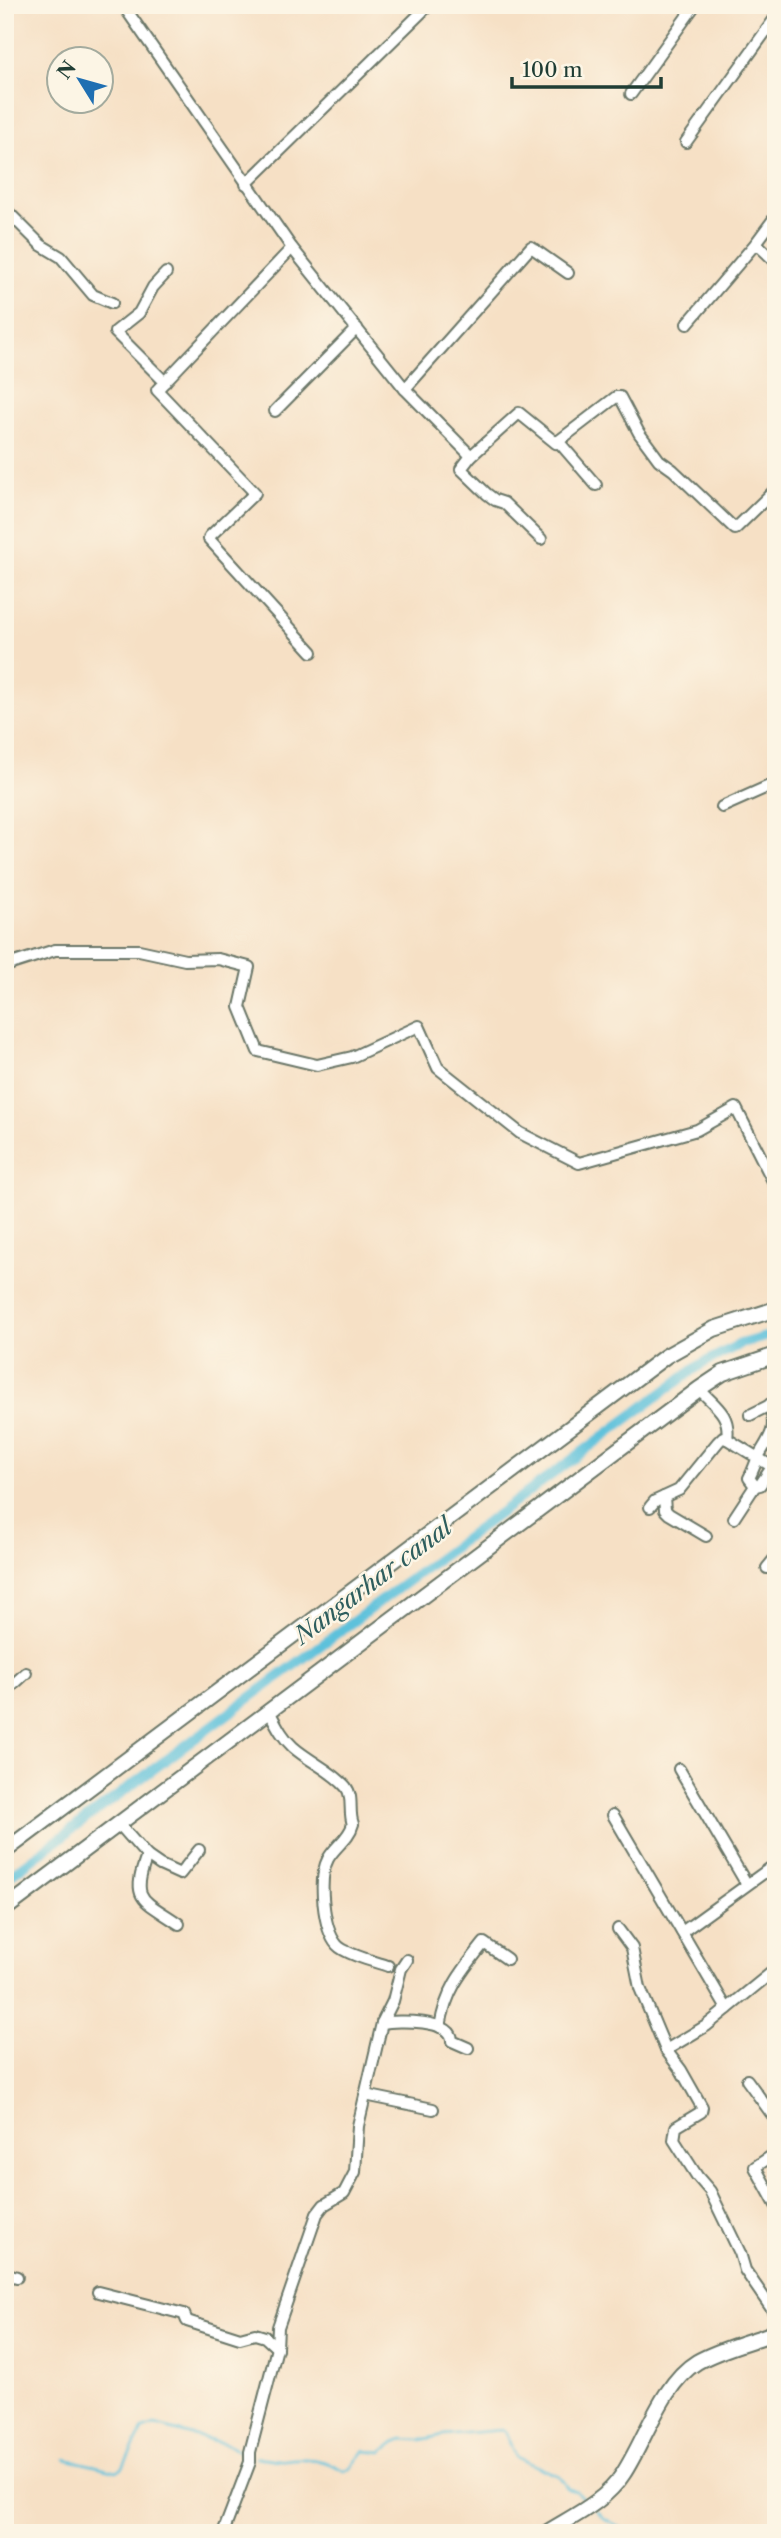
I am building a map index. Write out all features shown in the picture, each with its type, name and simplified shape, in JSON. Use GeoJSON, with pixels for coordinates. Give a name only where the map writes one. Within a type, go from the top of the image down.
{"type":"FeatureCollection","features":[{"type":"Feature","properties":{"kind":"street"},"geometry":{"type":"LineString","coordinates":[[123,5],[292,248],[405,389],[471,456]]}},
{"type":"Feature","properties":{"kind":"street"},"geometry":{"type":"LineString","coordinates":[[246,184],[429,5]]}},
{"type":"Feature","properties":{"kind":"street"},"geometry":{"type":"LineString","coordinates":[[631,94],[695,5]]}},
{"type":"Feature","properties":{"kind":"street"},"geometry":{"type":"LineString","coordinates":[[686,142],[776,17]]}},
{"type":"Feature","properties":{"kind":"street"},"geometry":{"type":"LineString","coordinates":[[5,209],[41,245],[61,257],[93,295],[112,303]]}},
{"type":"Feature","properties":{"kind":"street"},"geometry":{"type":"LineString","coordinates":[[687,324],[776,216]]}},
{"type":"Feature","properties":{"kind":"street"},"geometry":{"type":"LineString","coordinates":[[756,243],[776,262]]}},
{"type":"Feature","properties":{"kind":"street"},"geometry":{"type":"LineString","coordinates":[[405,389],[531,247],[568,274]]}},
{"type":"Feature","properties":{"kind":"street"},"geometry":{"type":"LineString","coordinates":[[292,248],[158,391],[255,494],[210,536],[210,542],[312,652]]}},
{"type":"Feature","properties":{"kind":"street"},"geometry":{"type":"LineString","coordinates":[[165,382],[115,332],[139,313],[153,287],[166,273]]}},
{"type":"Feature","properties":{"kind":"street"},"geometry":{"type":"LineString","coordinates":[[275,411],[357,328]]}},
{"type":"Feature","properties":{"kind":"street"},"geometry":{"type":"LineString","coordinates":[[541,539],[504,503],[495,500],[462,470],[471,456],[519,413],[556,443],[618,396],[639,433],[659,460],[735,529],[776,489]]}},
{"type":"Feature","properties":{"kind":"street"},"geometry":{"type":"LineString","coordinates":[[558,441],[596,485]]}},
{"type":"Feature","properties":{"kind":"street"},"geometry":{"type":"LineString","coordinates":[[722,807],[776,783]]}},
{"type":"Feature","properties":{"kind":"street"},"geometry":{"type":"LineString","coordinates":[[5,966],[55,950],[139,950],[185,960],[218,959],[249,967],[240,1007],[258,1051],[317,1065],[352,1058],[419,1026],[438,1068],[520,1133],[579,1163],[697,1130],[736,1108],[776,1187]]}},
{"type":"Feature","properties":{"kind":"street"},"geometry":{"type":"LineString","coordinates":[[5,1851],[666,1356],[715,1329],[776,1309]]}},
{"type":"Feature","properties":{"kind":"street"},"geometry":{"type":"LineString","coordinates":[[5,1909],[699,1389],[723,1373],[776,1355]]}},
{"type":"Feature","properties":{"kind":"street"},"geometry":{"type":"LineString","coordinates":[[699,1389],[726,1418],[729,1426],[727,1439]]}},
{"type":"Feature","properties":{"kind":"street"},"geometry":{"type":"LineString","coordinates":[[750,1415],[773,1403],[773,1434],[749,1478],[755,1486]]}},
{"type":"Feature","properties":{"kind":"street"},"geometry":{"type":"LineString","coordinates":[[650,1507],[655,1501],[679,1490],[723,1437],[774,1468],[760,1485],[755,1486],[734,1518]]}},
{"type":"Feature","properties":{"kind":"street"},"geometry":{"type":"LineString","coordinates":[[664,1497],[665,1510],[669,1514],[706,1536]]}},
{"type":"Feature","properties":{"kind":"street"},"geometry":{"type":"LineString","coordinates":[[767,1568],[776,1557]]}},
{"type":"Feature","properties":{"kind":"street"},"geometry":{"type":"LineString","coordinates":[[5,1692],[26,1673]]}},
{"type":"Feature","properties":{"kind":"street"},"geometry":{"type":"LineString","coordinates":[[269,1710],[278,1729],[294,1747],[327,1769],[348,1790],[349,1815],[354,1824],[351,1833],[328,1860],[322,1887],[328,1927],[337,1945],[388,1966]]}},
{"type":"Feature","properties":{"kind":"street"},"geometry":{"type":"LineString","coordinates":[[679,1769],[746,1883]]}},
{"type":"Feature","properties":{"kind":"street"},"geometry":{"type":"LineString","coordinates":[[613,1815],[727,2009]]}},
{"type":"Feature","properties":{"kind":"street"},"geometry":{"type":"LineString","coordinates":[[119,1824],[147,1856],[180,1874],[199,1850]]}},
{"type":"Feature","properties":{"kind":"street"},"geometry":{"type":"LineString","coordinates":[[147,1856],[139,1879],[139,1890],[145,1900],[178,1924]]}},
{"type":"Feature","properties":{"kind":"street"},"geometry":{"type":"LineString","coordinates":[[682,1932],[746,1883],[776,1864]]}},
{"type":"Feature","properties":{"kind":"street"},"geometry":{"type":"LineString","coordinates":[[618,1929],[632,1948],[640,1988],[666,2050],[702,2107],[702,2112],[676,2127],[674,2140],[710,2191],[740,2253],[745,2270],[776,2315]]}},
{"type":"Feature","properties":{"kind":"street"},"geometry":{"type":"LineString","coordinates":[[440,2027],[450,1988],[484,1943],[507,1959]]}},
{"type":"Feature","properties":{"kind":"street"},"geometry":{"type":"LineString","coordinates":[[223,2533],[250,2462],[250,2452],[277,2348],[278,2327],[317,2214],[324,2205],[344,2193],[355,2172],[358,2126],[382,2023],[393,2001],[401,1969],[407,1960]]}},
{"type":"Feature","properties":{"kind":"street"},"geometry":{"type":"LineString","coordinates":[[666,2050],[706,2026],[776,1969]]}},
{"type":"Feature","properties":{"kind":"street"},"geometry":{"type":"LineString","coordinates":[[382,2023],[402,2020],[440,2027],[449,2030],[452,2041],[468,2048]]}},
{"type":"Feature","properties":{"kind":"street"},"geometry":{"type":"LineString","coordinates":[[747,2080],[776,2120]]}},
{"type":"Feature","properties":{"kind":"street"},"geometry":{"type":"LineString","coordinates":[[365,2095],[433,2109]]}},
{"type":"Feature","properties":{"kind":"street"},"geometry":{"type":"LineString","coordinates":[[776,2153],[755,2167],[776,2205]]}},
{"type":"Feature","properties":{"kind":"street"},"geometry":{"type":"LineString","coordinates":[[98,2292],[184,2314],[187,2321],[240,2338],[255,2334],[265,2337],[277,2348]]}},
{"type":"Feature","properties":{"kind":"street"},"geometry":{"type":"LineString","coordinates":[[546,2533],[602,2498],[622,2476],[669,2391],[696,2362],[768,2335],[776,2329]]}},
{"type":"Feature","properties":{"kind":"waterway","name":"Nangarhar canal"},"geometry":{"type":"LineString","coordinates":[[5,1879],[700,1365],[740,1344],[776,1334]]}},
{"type":"Feature","properties":{"kind":"waterway"},"geometry":{"type":"LineString","coordinates":[[65,2459],[117,2471],[123,2467],[143,2429],[155,2425],[230,2445],[246,2457]]}},
{"type":"Feature","properties":{"kind":"waterway"},"geometry":{"type":"LineString","coordinates":[[256,2458],[315,2460],[344,2471],[351,2468],[365,2450],[382,2452],[403,2439],[421,2440],[443,2435],[502,2430],[506,2433],[515,2457],[559,2476],[568,2489],[576,2491],[587,2503]]}},
{"type":"Feature","properties":{"kind":"waterway"},"geometry":{"type":"LineString","coordinates":[[596,2510],[602,2517],[631,2533]]}}]}
